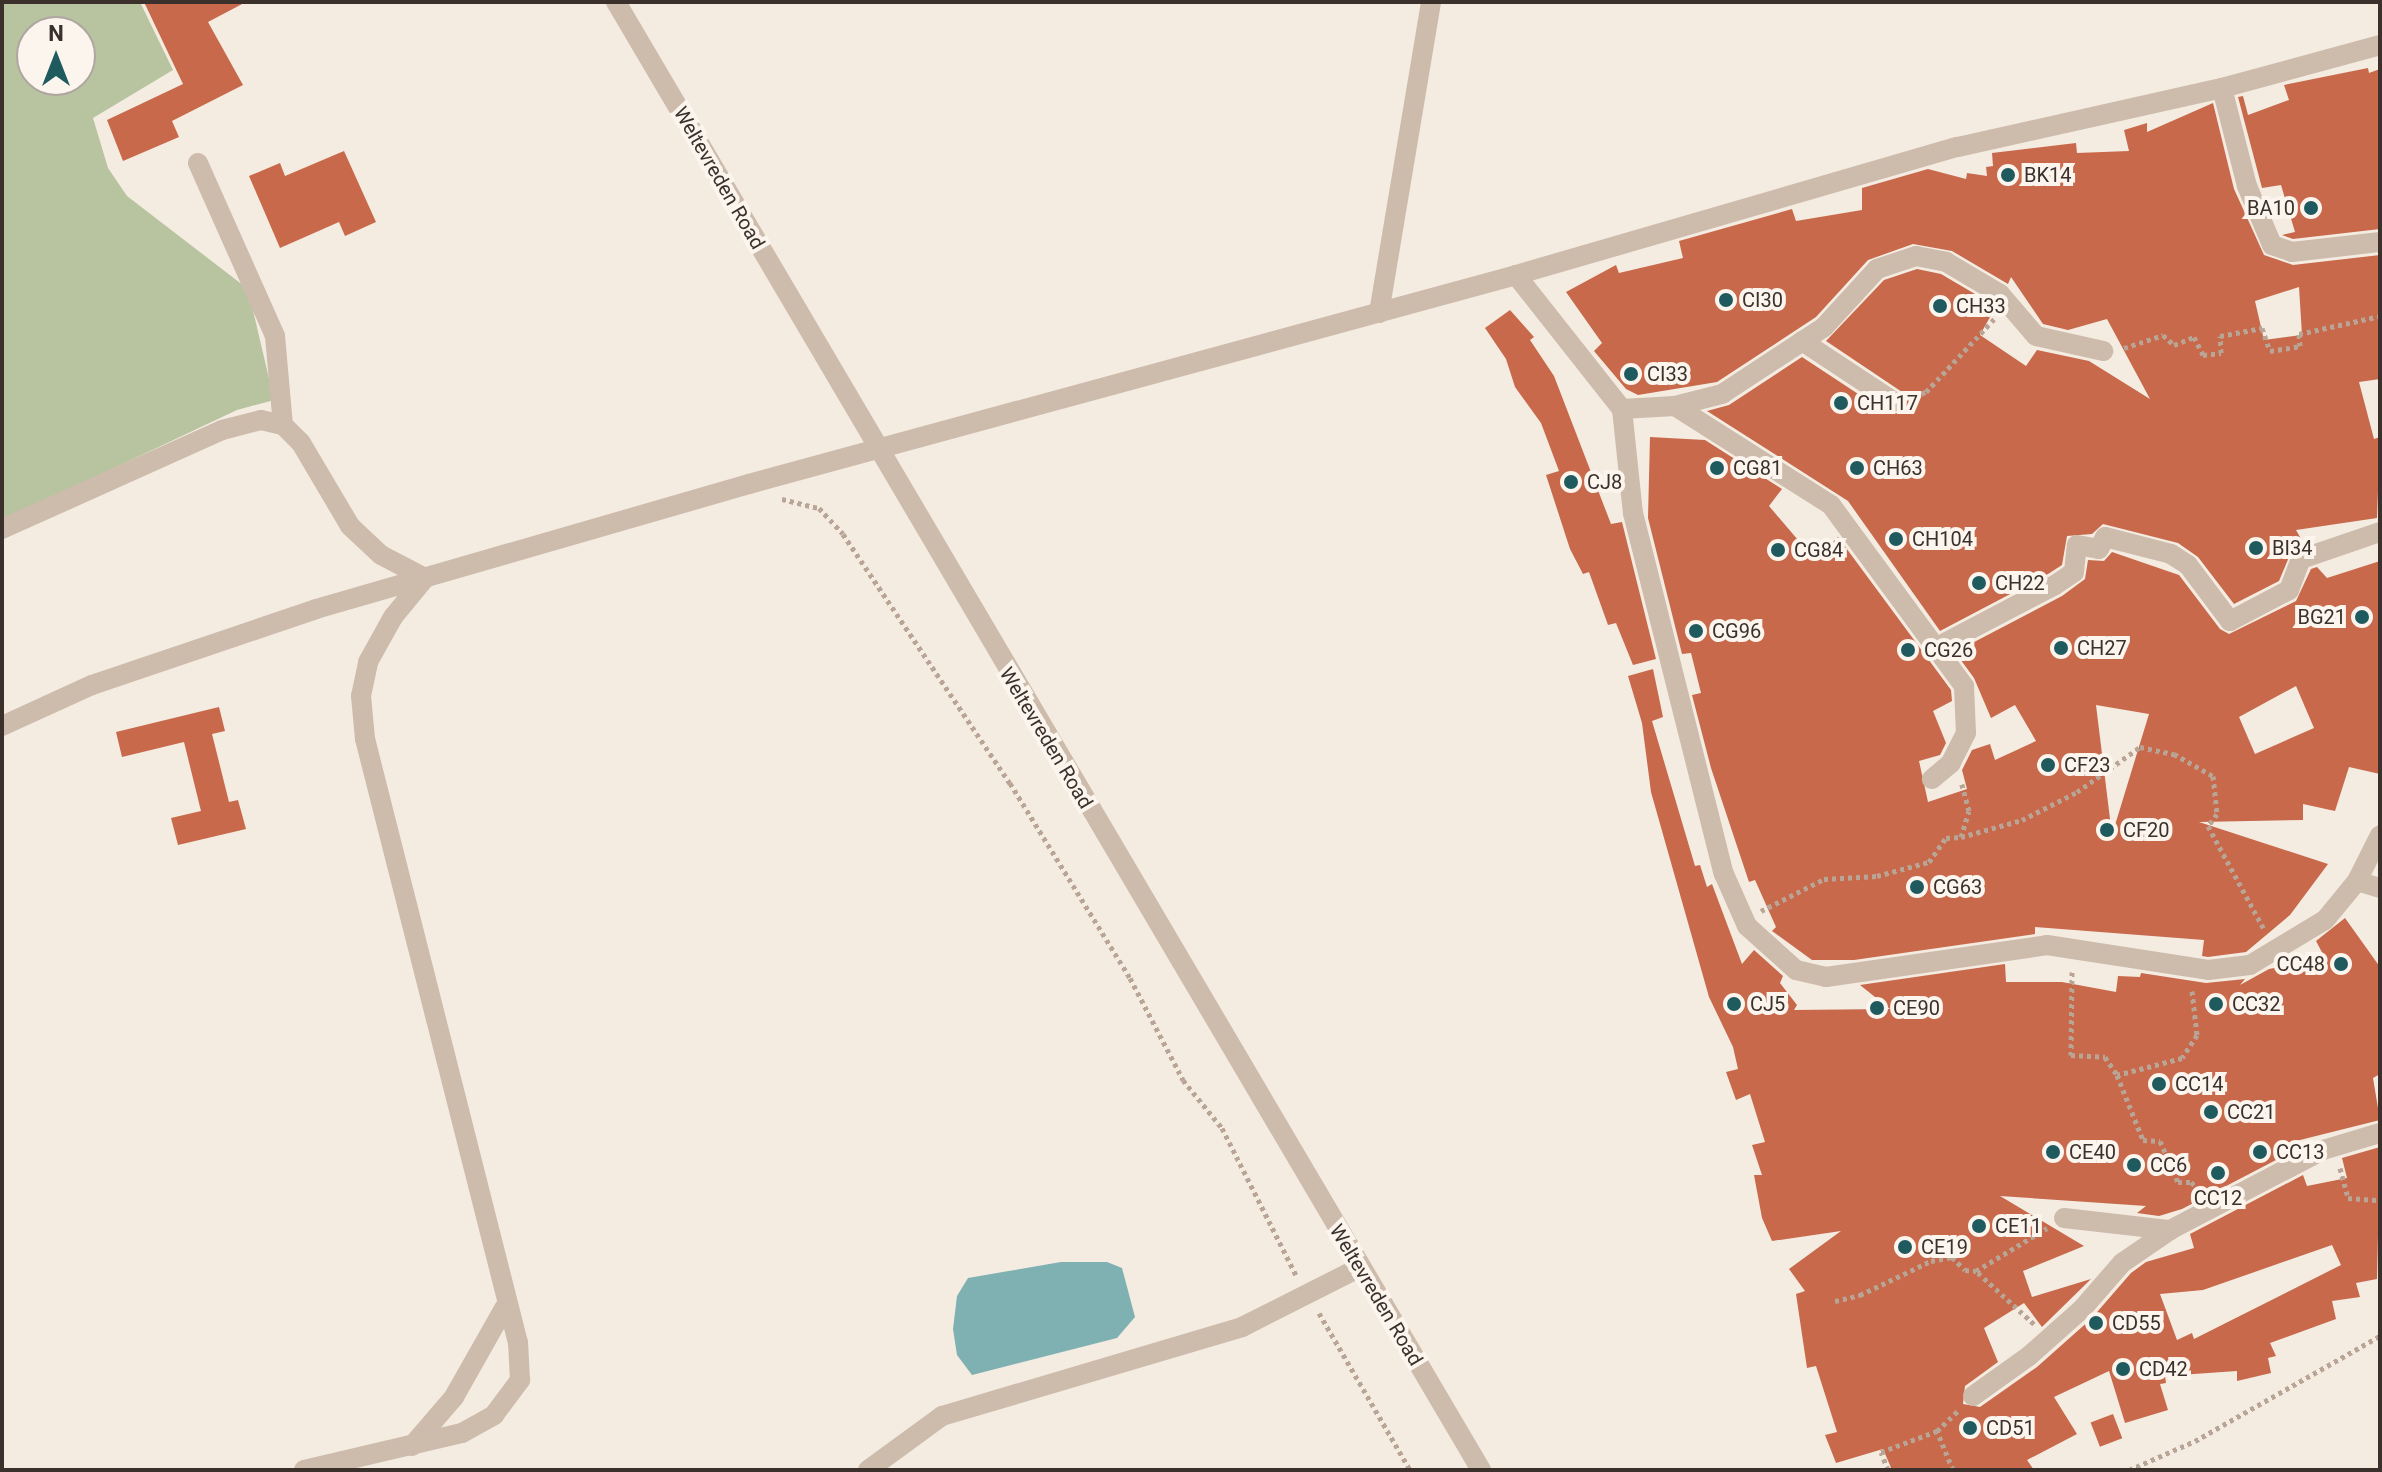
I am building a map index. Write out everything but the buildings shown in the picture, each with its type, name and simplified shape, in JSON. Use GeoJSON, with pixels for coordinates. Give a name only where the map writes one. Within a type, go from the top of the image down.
{"type":"FeatureCollection","features":[{"type":"Feature","properties":{"kind":"street","name":"Weltevreden Road"},"geometry":{"type":"LineString","coordinates":[[616,2],[876,449],[1481,1470]]}},
{"type":"Feature","properties":{"kind":"street"},"geometry":{"type":"LineString","coordinates":[[1379,313],[1431,2]]}},
{"type":"Feature","properties":{"kind":"street"},"geometry":{"type":"LineString","coordinates":[[2,726],[92,685],[316,609],[749,484],[1516,275],[1958,147],[2222,88],[2380,45]]}},
{"type":"Feature","properties":{"kind":"street"},"geometry":{"type":"LineString","coordinates":[[2222,88],[2247,186],[2272,245],[2292,252],[2380,242]]}},
{"type":"Feature","properties":{"kind":"street"},"geometry":{"type":"LineString","coordinates":[[198,163],[275,336],[283,425]]}},
{"type":"Feature","properties":{"kind":"street"},"geometry":{"type":"LineString","coordinates":[[1622,409],[1675,406],[1722,394],[1824,327],[1877,269],[1916,256],[1946,262],[2010,305],[2036,336],[2103,351]]}},
{"type":"Feature","properties":{"kind":"street"},"geometry":{"type":"LineString","coordinates":[[1516,275],[1622,409],[1633,513],[1653,576],[1689,744],[1724,874],[1747,926],[1796,970],[1826,977],[2047,945],[2190,969],[2250,965],[2302,937],[2325,920],[2357,881],[2380,835]]}},
{"type":"Feature","properties":{"kind":"street"},"geometry":{"type":"LineString","coordinates":[[1802,341],[1894,402]]}},
{"type":"Feature","properties":{"kind":"street"},"geometry":{"type":"LineString","coordinates":[[1675,406],[1831,505],[1964,686],[1967,699],[1966,733],[1951,763],[1932,779]]}},
{"type":"Feature","properties":{"kind":"street"},"geometry":{"type":"LineString","coordinates":[[2,529],[222,430],[261,420],[283,425],[301,443],[350,526],[381,555],[425,578]]}},
{"type":"Feature","properties":{"kind":"street"},"geometry":{"type":"LineString","coordinates":[[1935,648],[2055,585],[2074,572],[2077,545],[2099,549],[2105,537],[2171,554],[2188,565],[2230,621],[2289,590],[2301,559],[2380,532]]}},
{"type":"Feature","properties":{"kind":"street"},"geometry":{"type":"LineString","coordinates":[[304,1470],[412,1446],[477,1425],[515,1392],[520,1380],[518,1343],[505,1307],[364,724],[361,696],[368,662],[393,617],[425,578]]}},
{"type":"Feature","properties":{"kind":"street"},"geometry":{"type":"LineString","coordinates":[[2357,881],[2380,888]]}},
{"type":"Feature","properties":{"kind":"street"},"geometry":{"type":"LineString","coordinates":[[1973,1396],[2051,1336],[2122,1263],[2170,1230],[2219,1208],[2334,1146],[2380,1133]]}},
{"type":"Feature","properties":{"kind":"street"},"geometry":{"type":"LineString","coordinates":[[2064,1218],[2170,1230]]}},
{"type":"Feature","properties":{"kind":"street"},"geometry":{"type":"LineString","coordinates":[[868,1470],[953,1412],[1242,1327],[1310,1296],[1359,1268]]}},
{"type":"Feature","properties":{"kind":"street"},"geometry":{"type":"LineString","coordinates":[[412,1446],[454,1397],[505,1307]]}},
{"type":"Feature","properties":{"kind":"path"},"geometry":{"type":"LineString","coordinates":[[1894,402],[1926,392],[2010,305]]}},
{"type":"Feature","properties":{"kind":"path"},"geometry":{"type":"LineString","coordinates":[[2103,351],[2163,335],[2174,345],[2194,337],[2203,355],[2221,353],[2220,336],[2262,328],[2270,351],[2300,346],[2299,334],[2380,316]]}},
{"type":"Feature","properties":{"kind":"path"},"geometry":{"type":"LineString","coordinates":[[749,484],[819,508],[843,534],[1010,783],[1130,978],[1183,1080],[1222,1128],[1267,1225],[1410,1470]]}},
{"type":"Feature","properties":{"kind":"path"},"geometry":{"type":"LineString","coordinates":[[1747,926],[1760,911],[1806,885],[1920,867],[1938,854],[1946,838],[1961,837],[2022,820],[2077,792],[2140,747],[2174,754],[2213,776],[2217,814],[2208,826],[2270,939],[2302,937]]}},
{"type":"Feature","properties":{"kind":"path"},"geometry":{"type":"LineString","coordinates":[[1951,763],[1969,811],[1961,837]]}},
{"type":"Feature","properties":{"kind":"path"},"geometry":{"type":"LineString","coordinates":[[2075,948],[2071,1055],[2105,1057],[2117,1075],[2143,1140],[2160,1141],[2178,1182],[2191,1182],[2219,1208]]}},
{"type":"Feature","properties":{"kind":"path"},"geometry":{"type":"LineString","coordinates":[[2117,1075],[2182,1058],[2197,1035],[2190,969]]}},
{"type":"Feature","properties":{"kind":"path"},"geometry":{"type":"LineString","coordinates":[[2334,1146],[2348,1198],[2380,1200]]}},
{"type":"Feature","properties":{"kind":"path"},"geometry":{"type":"LineString","coordinates":[[1976,1271],[2064,1218]]}},
{"type":"Feature","properties":{"kind":"path"},"geometry":{"type":"LineString","coordinates":[[1835,1301],[1860,1295],[1931,1261],[1952,1257],[1965,1270],[1976,1271],[2051,1336]]}},
{"type":"Feature","properties":{"kind":"path"},"geometry":{"type":"LineString","coordinates":[[2129,1470],[2195,1441],[2380,1336]]}},
{"type":"Feature","properties":{"kind":"path"},"geometry":{"type":"LineString","coordinates":[[1888,1470],[1881,1452],[1937,1431],[1973,1396]]}},
{"type":"Feature","properties":{"kind":"path"},"geometry":{"type":"LineString","coordinates":[[1937,1431],[1953,1470]]}},
{"type":"Feature","properties":{"kind":"green space"},"geometry":{"type":"Polygon","coordinates":[[[2,2],[140,2],[173,70],[93,118],[108,168],[127,196],[248,289],[274,400],[237,410],[2,521],[2,2]]]}},
{"type":"Feature","properties":{"kind":"water"},"geometry":{"type":"Polygon","coordinates":[[[1061,1262],[1107,1262],[1122,1268],[1135,1317],[1117,1338],[972,1375],[957,1355],[953,1329],[957,1296],[968,1278],[1061,1262]]]}},
{"type":"Feature","properties":{"kind":"place","name":"BK14"},"geometry":{"type":"Point","coordinates":[2008,175]}},
{"type":"Feature","properties":{"kind":"place","name":"BA10"},"geometry":{"type":"Point","coordinates":[2311,208]}},
{"type":"Feature","properties":{"kind":"place","name":"CI30"},"geometry":{"type":"Point","coordinates":[1726,300]}},
{"type":"Feature","properties":{"kind":"place","name":"CH33"},"geometry":{"type":"Point","coordinates":[1940,306]}},
{"type":"Feature","properties":{"kind":"place","name":"CI33"},"geometry":{"type":"Point","coordinates":[1631,374]}},
{"type":"Feature","properties":{"kind":"place","name":"CH117"},"geometry":{"type":"Point","coordinates":[1841,403]}},
{"type":"Feature","properties":{"kind":"place","name":"CG81"},"geometry":{"type":"Point","coordinates":[1717,468]}},
{"type":"Feature","properties":{"kind":"place","name":"CH63"},"geometry":{"type":"Point","coordinates":[1857,468]}},
{"type":"Feature","properties":{"kind":"place","name":"CJ8"},"geometry":{"type":"Point","coordinates":[1571,482]}},
{"type":"Feature","properties":{"kind":"place","name":"CH104"},"geometry":{"type":"Point","coordinates":[1896,539]}},
{"type":"Feature","properties":{"kind":"place","name":"BI34"},"geometry":{"type":"Point","coordinates":[2256,548]}},
{"type":"Feature","properties":{"kind":"place","name":"CG84"},"geometry":{"type":"Point","coordinates":[1778,550]}},
{"type":"Feature","properties":{"kind":"place","name":"CH22"},"geometry":{"type":"Point","coordinates":[1979,583]}},
{"type":"Feature","properties":{"kind":"place","name":"BG21"},"geometry":{"type":"Point","coordinates":[2362,617]}},
{"type":"Feature","properties":{"kind":"place","name":"CG96"},"geometry":{"type":"Point","coordinates":[1696,631]}},
{"type":"Feature","properties":{"kind":"place","name":"CH27"},"geometry":{"type":"Point","coordinates":[2061,648]}},
{"type":"Feature","properties":{"kind":"place","name":"CG26"},"geometry":{"type":"Point","coordinates":[1908,650]}},
{"type":"Feature","properties":{"kind":"place","name":"CF23"},"geometry":{"type":"Point","coordinates":[2048,765]}},
{"type":"Feature","properties":{"kind":"place","name":"CF20"},"geometry":{"type":"Point","coordinates":[2107,830]}},
{"type":"Feature","properties":{"kind":"place","name":"CG63"},"geometry":{"type":"Point","coordinates":[1917,887]}},
{"type":"Feature","properties":{"kind":"place","name":"CC48"},"geometry":{"type":"Point","coordinates":[2341,964]}},
{"type":"Feature","properties":{"kind":"place","name":"CJ5"},"geometry":{"type":"Point","coordinates":[1734,1004]}},
{"type":"Feature","properties":{"kind":"place","name":"CC32"},"geometry":{"type":"Point","coordinates":[2216,1004]}},
{"type":"Feature","properties":{"kind":"place","name":"CE90"},"geometry":{"type":"Point","coordinates":[1877,1008]}},
{"type":"Feature","properties":{"kind":"place","name":"CC14"},"geometry":{"type":"Point","coordinates":[2159,1084]}},
{"type":"Feature","properties":{"kind":"place","name":"CC21"},"geometry":{"type":"Point","coordinates":[2211,1112]}},
{"type":"Feature","properties":{"kind":"place","name":"CE40"},"geometry":{"type":"Point","coordinates":[2053,1152]}},
{"type":"Feature","properties":{"kind":"place","name":"CC13"},"geometry":{"type":"Point","coordinates":[2260,1152]}},
{"type":"Feature","properties":{"kind":"place","name":"CC6"},"geometry":{"type":"Point","coordinates":[2134,1165]}},
{"type":"Feature","properties":{"kind":"place","name":"CC12"},"geometry":{"type":"Point","coordinates":[2218,1173]}},
{"type":"Feature","properties":{"kind":"place","name":"CE11"},"geometry":{"type":"Point","coordinates":[1979,1226]}},
{"type":"Feature","properties":{"kind":"place","name":"CE19"},"geometry":{"type":"Point","coordinates":[1905,1247]}},
{"type":"Feature","properties":{"kind":"place","name":"CD55"},"geometry":{"type":"Point","coordinates":[2096,1323]}},
{"type":"Feature","properties":{"kind":"place","name":"CD42"},"geometry":{"type":"Point","coordinates":[2123,1369]}},
{"type":"Feature","properties":{"kind":"place","name":"CD51"},"geometry":{"type":"Point","coordinates":[1970,1428]}}]}
